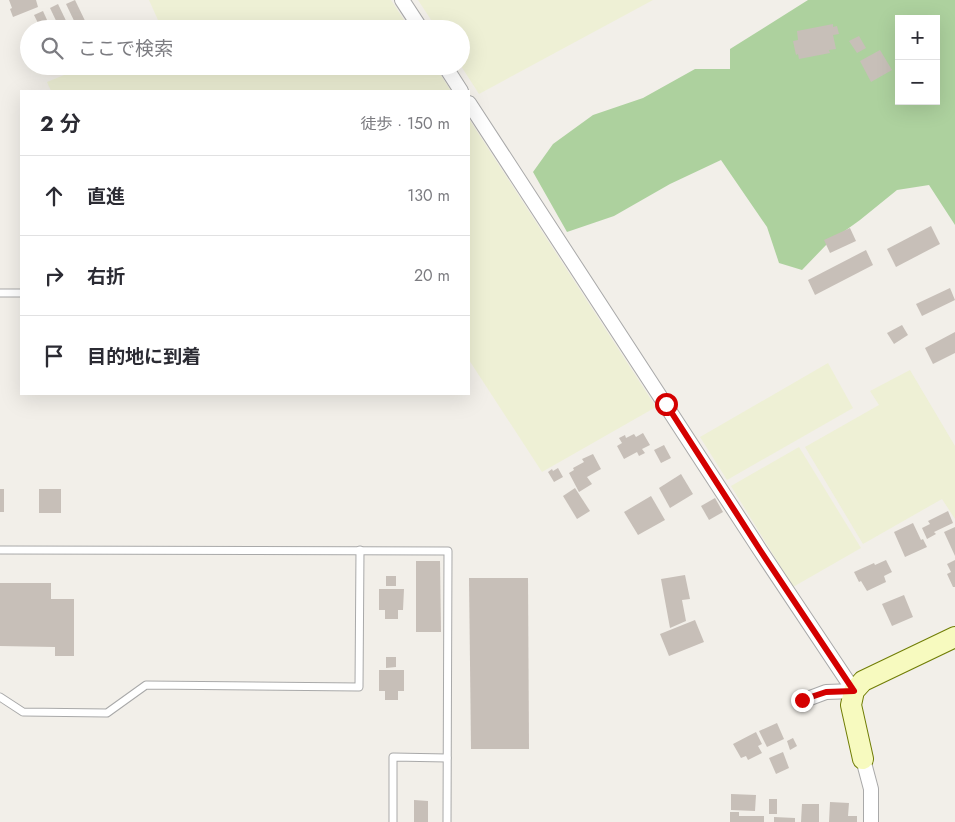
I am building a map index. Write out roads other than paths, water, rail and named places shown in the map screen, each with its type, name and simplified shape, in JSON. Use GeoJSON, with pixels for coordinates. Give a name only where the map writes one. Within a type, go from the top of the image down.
{"type":"FeatureCollection","features":[{"type":"Feature","properties":{"kind":"street"},"geometry":{"type":"LineString","coordinates":[[402,0],[415,20]]}},
{"type":"Feature","properties":{"kind":"street"},"geometry":{"type":"LineString","coordinates":[[451,75],[460,90]]}},
{"type":"Feature","properties":{"kind":"street"},"geometry":{"type":"LineString","coordinates":[[470,105],[854,691]]}},
{"type":"Feature","properties":{"kind":"street"},"geometry":{"type":"LineString","coordinates":[[871,822],[871,789],[851,705],[854,691],[863,681],[955,637]]}},
{"type":"Feature","properties":{"kind":"street"},"geometry":{"type":"LineString","coordinates":[[802,700],[826,692],[854,691]]}},
{"type":"Feature","properties":{"kind":"lane"},"geometry":{"type":"LineString","coordinates":[[0,292],[20,293]]}},
{"type":"Feature","properties":{"kind":"lane"},"geometry":{"type":"LineString","coordinates":[[0,550],[448,550],[446,822]]}},
{"type":"Feature","properties":{"kind":"lane"},"geometry":{"type":"LineString","coordinates":[[0,697],[24,712],[106,713],[146,686],[359,687],[360,550]]}},
{"type":"Feature","properties":{"kind":"lane"},"geometry":{"type":"LineString","coordinates":[[393,822],[394,757],[447,758]]}}]}
